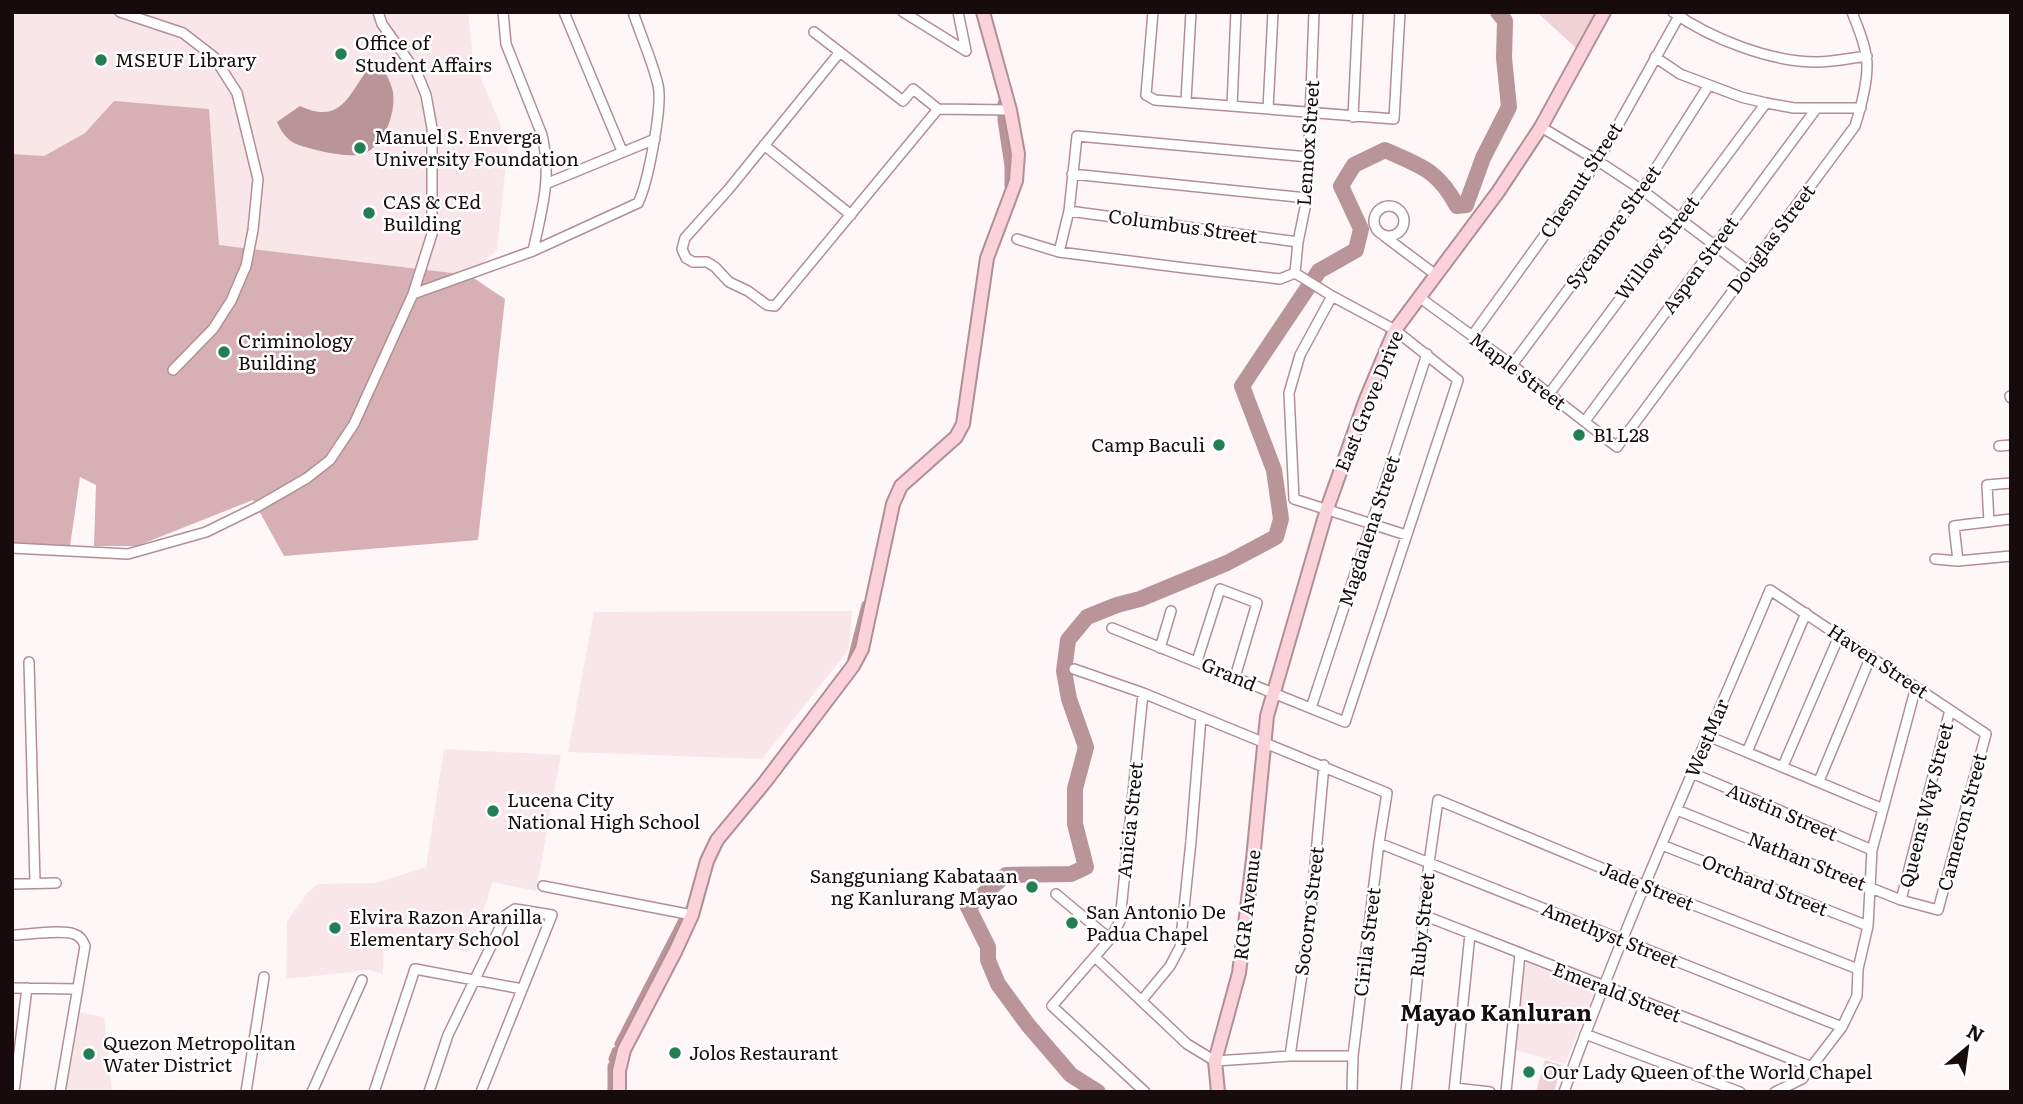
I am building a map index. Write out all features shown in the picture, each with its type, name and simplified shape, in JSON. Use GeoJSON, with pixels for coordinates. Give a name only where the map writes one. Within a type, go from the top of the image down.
{"type":"FeatureCollection","features":[{"type":"Feature","properties":{"kind":"street"},"geometry":{"type":"LineString","coordinates":[[120,12],[183,33],[215,57],[237,93],[258,179],[246,266],[231,301],[213,329],[173,370]]}},
{"type":"Feature","properties":{"kind":"street"},"geometry":{"type":"LineString","coordinates":[[12,548],[128,554],[206,533],[307,478],[330,460],[354,424],[413,294],[432,234],[432,128],[426,95],[417,73],[382,24],[378,12]]}},
{"type":"Feature","properties":{"kind":"street"},"geometry":{"type":"LineString","coordinates":[[503,12],[506,44],[545,149],[548,183],[533,251]]}},
{"type":"Feature","properties":{"kind":"street"},"geometry":{"type":"LineString","coordinates":[[564,12],[622,151]]}},
{"type":"Feature","properties":{"kind":"street"},"geometry":{"type":"LineString","coordinates":[[413,294],[533,251],[638,203],[643,193],[655,139],[659,88],[634,12]]}},
{"type":"Feature","properties":{"kind":"street"},"geometry":{"type":"LineString","coordinates":[[908,14],[966,51],[958,12]]}},
{"type":"Feature","properties":{"kind":"street"},"geometry":{"type":"LineString","coordinates":[[619,1092],[619,1071],[624,1050],[692,915],[707,861],[717,841],[853,666],[862,649],[893,504],[901,486],[956,437],[964,424],[987,258],[1016,181],[1018,154],[1010,110],[983,12]]}},
{"type":"Feature","properties":{"kind":"street"},"geometry":{"type":"LineString","coordinates":[[1153,12],[1146,95],[1155,100],[1394,119],[1400,12]]}},
{"type":"Feature","properties":{"kind":"street"},"geometry":{"type":"LineString","coordinates":[[1186,102],[1191,12]]}},
{"type":"Feature","properties":{"kind":"street"},"geometry":{"type":"LineString","coordinates":[[1232,106],[1236,12]]}},
{"type":"Feature","properties":{"kind":"street"},"geometry":{"type":"LineString","coordinates":[[1268,109],[1273,12]]}},
{"type":"Feature","properties":{"kind":"street","name":"Lennox Street"},"geometry":{"type":"LineString","coordinates":[[1295,272],[1307,198],[1314,12]]}},
{"type":"Feature","properties":{"kind":"street"},"geometry":{"type":"LineString","coordinates":[[1353,117],[1358,12]]}},
{"type":"Feature","properties":{"kind":"street","name":"East Grove Drive"},"geometry":{"type":"LineString","coordinates":[[1267,716],[1326,509],[1366,399],[1395,330],[1498,192],[1541,127],[1604,12]]}},
{"type":"Feature","properties":{"kind":"street","name":"Douglas Street"},"geometry":{"type":"LineString","coordinates":[[1617,447],[1855,126],[1861,108],[1867,56],[1852,12]]}},
{"type":"Feature","properties":{"kind":"street"},"geometry":{"type":"LineString","coordinates":[[1676,14],[1742,47],[1783,58],[1819,62],[1867,56]]}},
{"type":"Feature","properties":{"kind":"street","name":"Chesnut Street"},"geometry":{"type":"LineString","coordinates":[[1472,336],[1598,161],[1676,14]]}},
{"type":"Feature","properties":{"kind":"street"},"geometry":{"type":"LineString","coordinates":[[814,32],[903,101],[913,89],[938,109],[1010,110]]}},
{"type":"Feature","properties":{"kind":"street"},"geometry":{"type":"LineString","coordinates":[[840,52],[685,238],[682,249],[686,258],[707,262],[729,282],[748,291],[767,305],[775,306],[938,109]]}},
{"type":"Feature","properties":{"kind":"street"},"geometry":{"type":"LineString","coordinates":[[1655,57],[1680,74],[1741,97],[1794,108],[1861,108]]}},
{"type":"Feature","properties":{"kind":"street","name":"Sycamore Street"},"geometry":{"type":"LineString","coordinates":[[1512,365],[1642,190],[1709,85]]}},
{"type":"Feature","properties":{"kind":"street","name":"Willow Street"},"geometry":{"type":"LineString","coordinates":[[1549,394],[1766,103]]}},
{"type":"Feature","properties":{"kind":"street","name":"Aspen Street"},"geometry":{"type":"LineString","coordinates":[[1585,421],[1816,109]]}},
{"type":"Feature","properties":{"kind":"street"},"geometry":{"type":"LineString","coordinates":[[1541,127],[1642,190],[1747,270]]}},
{"type":"Feature","properties":{"kind":"street"},"geometry":{"type":"LineString","coordinates":[[1059,251],[1069,211],[1077,136],[1309,157]]}},
{"type":"Feature","properties":{"kind":"street"},"geometry":{"type":"LineString","coordinates":[[548,183],[655,139]]}},
{"type":"Feature","properties":{"kind":"street"},"geometry":{"type":"LineString","coordinates":[[764,145],[851,215]]}},
{"type":"Feature","properties":{"kind":"street"},"geometry":{"type":"LineString","coordinates":[[1072,174],[1307,198]]}},
{"type":"Feature","properties":{"kind":"street","name":"Columbus Street"},"geometry":{"type":"LineString","coordinates":[[1069,211],[1298,242]]}},
{"type":"Feature","properties":{"kind":"street"},"geometry":{"type":"LineString","coordinates":[[1381,234],[1436,275]]}},
{"type":"Feature","properties":{"kind":"street"},"geometry":{"type":"LineString","coordinates":[[1017,239],[1059,251],[1280,279],[1295,272],[1332,296],[1395,330],[1427,354],[1458,380],[1406,535],[1294,499],[1289,393],[1300,355],[1332,296]]}},
{"type":"Feature","properties":{"kind":"street","name":"Maple Street"},"geometry":{"type":"LineString","coordinates":[[1419,297],[1617,447]]}},
{"type":"Feature","properties":{"kind":"street","name":"Magdalena Street"},"geometry":{"type":"LineString","coordinates":[[1311,708],[1427,354]]}},
{"type":"Feature","properties":{"kind":"street"},"geometry":{"type":"LineString","coordinates":[[1999,446],[2011,445]]}},
{"type":"Feature","properties":{"kind":"street"},"geometry":{"type":"LineString","coordinates":[[1989,522],[1987,485],[2011,483]]}},
{"type":"Feature","properties":{"kind":"street"},"geometry":{"type":"LineString","coordinates":[[1958,561],[1954,526],[2011,519]]}},
{"type":"Feature","properties":{"kind":"street","name":"Grand"},"geometry":{"type":"LineString","coordinates":[[1112,628],[1345,722],[1406,535]]}},
{"type":"Feature","properties":{"kind":"street"},"geometry":{"type":"LineString","coordinates":[[1935,559],[1958,561],[2011,556]]}},
{"type":"Feature","properties":{"kind":"street"},"geometry":{"type":"LineString","coordinates":[[1197,661],[1220,589],[1257,603],[1235,677]]}},
{"type":"Feature","properties":{"kind":"street","name":"Haven Street"},"geometry":{"type":"LineString","coordinates":[[1770,590],[1986,734]]}},
{"type":"Feature","properties":{"kind":"street","name":"WestMar"},"geometry":{"type":"LineString","coordinates":[[1564,1092],[1622,940],[1770,590]]}},
{"type":"Feature","properties":{"kind":"street"},"geometry":{"type":"LineString","coordinates":[[1160,648],[1171,611]]}},
{"type":"Feature","properties":{"kind":"street"},"geometry":{"type":"LineString","coordinates":[[1748,752],[1806,613]]}},
{"type":"Feature","properties":{"kind":"street"},"geometry":{"type":"LineString","coordinates":[[1783,766],[1839,636]]}},
{"type":"Feature","properties":{"kind":"street"},"geometry":{"type":"LineString","coordinates":[[1819,781],[1871,656]]}},
{"type":"Feature","properties":{"kind":"street"},"geometry":{"type":"LineString","coordinates":[[29,662],[35,882]]}},
{"type":"Feature","properties":{"kind":"street"},"geometry":{"type":"LineString","coordinates":[[1074,669],[1143,693],[1324,765]]}},
{"type":"Feature","properties":{"kind":"street"},"geometry":{"type":"LineString","coordinates":[[1775,1092],[1802,1079],[1842,1027],[1857,996],[1858,969],[1868,926],[1872,850],[1916,687]]}},
{"type":"Feature","properties":{"kind":"street","name":"Anicia Street"},"geometry":{"type":"LineString","coordinates":[[1143,693],[1120,921],[1110,939],[1052,1006],[1145,1092]]}},
{"type":"Feature","properties":{"kind":"street","name":"Queens Way Street"},"geometry":{"type":"LineString","coordinates":[[1901,900],[1950,710]]}},
{"type":"Feature","properties":{"kind":"street","name":"RGR Avenue"},"geometry":{"type":"LineString","coordinates":[[1218,1092],[1215,1061],[1239,974],[1267,716]]}},
{"type":"Feature","properties":{"kind":"street"},"geometry":{"type":"LineString","coordinates":[[1142,1000],[1170,966],[1180,947],[1192,841],[1201,717]]}},
{"type":"Feature","properties":{"kind":"street","name":"Cameron Street"},"geometry":{"type":"LineString","coordinates":[[1938,910],[1986,734]]}},
{"type":"Feature","properties":{"kind":"street"},"geometry":{"type":"LineString","coordinates":[[1709,736],[1883,809]]}},
{"type":"Feature","properties":{"kind":"street","name":"Cirila Street"},"geometry":{"type":"LineString","coordinates":[[1324,765],[1387,793],[1353,1056],[1352,1092]]}},
{"type":"Feature","properties":{"kind":"street","name":"Socorro Street"},"geometry":{"type":"LineString","coordinates":[[1290,1056],[1310,920],[1324,765]]}},
{"type":"Feature","properties":{"kind":"street","name":"Austin Street"},"geometry":{"type":"LineString","coordinates":[[1692,773],[1872,850]]}},
{"type":"Feature","properties":{"kind":"street","name":"Ruby Street"},"geometry":{"type":"LineString","coordinates":[[1406,1092],[1423,915],[1438,800]]}},
{"type":"Feature","properties":{"kind":"street","name":"Jade Street"},"geometry":{"type":"LineString","coordinates":[[1438,800],[1645,886],[1858,969]]}},
{"type":"Feature","properties":{"kind":"street","name":"Nathan Street"},"geometry":{"type":"LineString","coordinates":[[1677,810],[1901,900],[1938,910]]}},
{"type":"Feature","properties":{"kind":"street","name":"Amethyst Street"},"geometry":{"type":"LineString","coordinates":[[1379,843],[1842,1027]]}},
{"type":"Feature","properties":{"kind":"street","name":"Orchard Street"},"geometry":{"type":"LineString","coordinates":[[1662,845],[1868,926]]}},
{"type":"Feature","properties":{"kind":"street"},"geometry":{"type":"LineString","coordinates":[[12,884],[55,883]]}},
{"type":"Feature","properties":{"kind":"street"},"geometry":{"type":"LineString","coordinates":[[543,886],[692,915]]}},
{"type":"Feature","properties":{"kind":"street"},"geometry":{"type":"LineString","coordinates":[[1056,894],[1110,939]]}},
{"type":"Feature","properties":{"kind":"street"},"geometry":{"type":"LineString","coordinates":[[429,1092],[448,1035],[506,915],[515,909],[552,915],[481,1092]]}},
{"type":"Feature","properties":{"kind":"street","name":"Emerald Street"},"geometry":{"type":"LineString","coordinates":[[1423,915],[1812,1067]]}},
{"type":"Feature","properties":{"kind":"street"},"geometry":{"type":"LineString","coordinates":[[12,935],[66,932],[76,934],[85,946],[60,1092]]}},
{"type":"Feature","properties":{"kind":"street"},"geometry":{"type":"LineString","coordinates":[[1470,934],[1455,1090],[1490,1092]]}},
{"type":"Feature","properties":{"kind":"street"},"geometry":{"type":"LineString","coordinates":[[1506,1092],[1520,954]]}},
{"type":"Feature","properties":{"kind":"street"},"geometry":{"type":"LineString","coordinates":[[1095,957],[1187,1044],[1215,1061],[1290,1056],[1353,1056]]}},
{"type":"Feature","properties":{"kind":"street"},"geometry":{"type":"LineString","coordinates":[[374,1092],[415,969],[522,989]]}},
{"type":"Feature","properties":{"kind":"street"},"geometry":{"type":"LineString","coordinates":[[246,1092],[264,977]]}},
{"type":"Feature","properties":{"kind":"street"},"geometry":{"type":"LineString","coordinates":[[312,1092],[362,980]]}},
{"type":"Feature","properties":{"kind":"street"},"geometry":{"type":"LineString","coordinates":[[12,988],[77,989]]}},
{"type":"Feature","properties":{"kind":"street"},"geometry":{"type":"LineString","coordinates":[[14,1092],[27,988]]}},
{"type":"Feature","properties":{"kind":"street"},"geometry":{"type":"LineString","coordinates":[[1585,1034],[1740,1092]]}},
{"type":"Feature","properties":{"kind":"shaded area","name":"Manuel S. Enverga University Foundation"},"geometry":{"type":"Polygon","coordinates":[[[12,12],[468,12],[473,59],[508,143],[497,250],[469,275],[219,245],[209,109],[114,102],[85,133],[44,156],[12,154],[12,12]]]}},
{"type":"Feature","properties":{"kind":"shaded area"},"geometry":{"type":"Polygon","coordinates":[[[1537,12],[1596,12],[1577,49],[1537,12]]]}},
{"type":"Feature","properties":{"kind":"shaded area"},"geometry":{"type":"Polygon","coordinates":[[[376,60],[391,84],[393,106],[388,126],[371,150],[357,155],[318,150],[291,141],[282,131],[277,122],[300,106],[328,112],[338,108],[376,60]]]}},
{"type":"Feature","properties":{"kind":"shaded area"},"geometry":{"type":"Polygon","coordinates":[[[114,101],[209,109],[219,245],[469,275],[505,299],[478,540],[284,556],[253,500],[137,546],[94,546],[96,485],[80,477],[70,546],[12,543],[12,154],[44,156],[85,133],[114,101]]]}},
{"type":"Feature","properties":{"kind":"shaded area"},"geometry":{"type":"Polygon","coordinates":[[[852,611],[849,649],[762,759],[568,752],[594,612],[852,611]]]}},
{"type":"Feature","properties":{"kind":"shaded area","name":"Lucena City National High School"},"geometry":{"type":"Polygon","coordinates":[[[444,749],[561,755],[536,891],[492,882],[468,952],[384,934],[383,974],[369,970],[286,979],[287,922],[307,893],[318,884],[376,883],[426,867],[444,749]]]}},
{"type":"Feature","properties":{"kind":"shaded area"},"geometry":{"type":"Polygon","coordinates":[[[1522,961],[1596,988],[1565,1064],[1515,1050],[1522,961]]]}},
{"type":"Feature","properties":{"kind":"shaded area","name":"Quezon Metropolitan Water District"},"geometry":{"type":"Polygon","coordinates":[[[77,1012],[104,1017],[112,1092],[65,1092],[77,1012]]]}},
{"type":"Feature","properties":{"kind":"shaded area"},"geometry":{"type":"Polygon","coordinates":[[[1545,1060],[1562,1065],[1554,1092],[1536,1091],[1545,1060]]]}},
{"type":"Feature","properties":{"kind":"waterway"},"geometry":{"type":"LineString","coordinates":[[1098,1092],[1071,1075],[1028,1025],[998,984],[988,960],[988,947],[968,907],[1006,875],[1071,874],[1086,867],[1075,824],[1075,789],[1086,747],[1069,699],[1064,671],[1068,640],[1087,617],[1140,599],[1227,563],[1276,537],[1281,519],[1274,470],[1242,386],[1319,271],[1356,250],[1361,229],[1341,186],[1354,165],[1385,150],[1427,170],[1443,184],[1457,206],[1466,205],[1483,158],[1509,107],[1504,58],[1505,21],[1498,12]]}},
{"type":"Feature","properties":{"kind":"waterway"},"geometry":{"type":"LineString","coordinates":[[1002,103],[1009,186]]}},
{"type":"Feature","properties":{"kind":"waterway"},"geometry":{"type":"LineString","coordinates":[[852,659],[866,605]]}},
{"type":"Feature","properties":{"kind":"waterway"},"geometry":{"type":"LineString","coordinates":[[619,1044],[683,920]]}},
{"type":"Feature","properties":{"kind":"waterway"},"geometry":{"type":"LineString","coordinates":[[613,1059],[616,1051]]}},
{"type":"Feature","properties":{"kind":"waterway"},"geometry":{"type":"LineString","coordinates":[[612,1066],[612,1092]]}},
{"type":"Feature","properties":{"kind":"place","name":"Office of Student Affairs"},"geometry":{"type":"Point","coordinates":[341,54]}},
{"type":"Feature","properties":{"kind":"place","name":"MSEUF Library"},"geometry":{"type":"Point","coordinates":[101,60]}},
{"type":"Feature","properties":{"kind":"place","name":"Manuel S. Enverga University Foundation"},"geometry":{"type":"Point","coordinates":[360,148]}},
{"type":"Feature","properties":{"kind":"place","name":"CAS & CEd Building"},"geometry":{"type":"Point","coordinates":[369,213]}},
{"type":"Feature","properties":{"kind":"place","name":"Criminology Building"},"geometry":{"type":"Point","coordinates":[224,352]}},
{"type":"Feature","properties":{"kind":"place","name":"B1 L28"},"geometry":{"type":"Point","coordinates":[1579,435]}},
{"type":"Feature","properties":{"kind":"place","name":"Camp Baculi"},"geometry":{"type":"Point","coordinates":[1219,445]}},
{"type":"Feature","properties":{"kind":"place","name":"Lucena City National High School"},"geometry":{"type":"Point","coordinates":[493,811]}},
{"type":"Feature","properties":{"kind":"place","name":"Sangguniang Kabataan ng Kanlurang Mayao"},"geometry":{"type":"Point","coordinates":[1032,887]}},
{"type":"Feature","properties":{"kind":"place","name":"San Antonio De Padua Chapel"},"geometry":{"type":"Point","coordinates":[1072,923]}},
{"type":"Feature","properties":{"kind":"place","name":"Elvira Razon Aranilla Elementary School"},"geometry":{"type":"Point","coordinates":[335,928]}},
{"type":"Feature","properties":{"kind":"place","name":"Jolos Restaurant"},"geometry":{"type":"Point","coordinates":[675,1053]}},
{"type":"Feature","properties":{"kind":"place","name":"Quezon Metropolitan Water District"},"geometry":{"type":"Point","coordinates":[89,1054]}},
{"type":"Feature","properties":{"kind":"place","name":"Our Lady Queen of the World Chapel"},"geometry":{"type":"Point","coordinates":[1529,1072]}},
{"type":"Feature","properties":{"kind":"district","name":"Mayao Kanluran"},"geometry":{"type":"Point","coordinates":[1496,1013]}}]}
